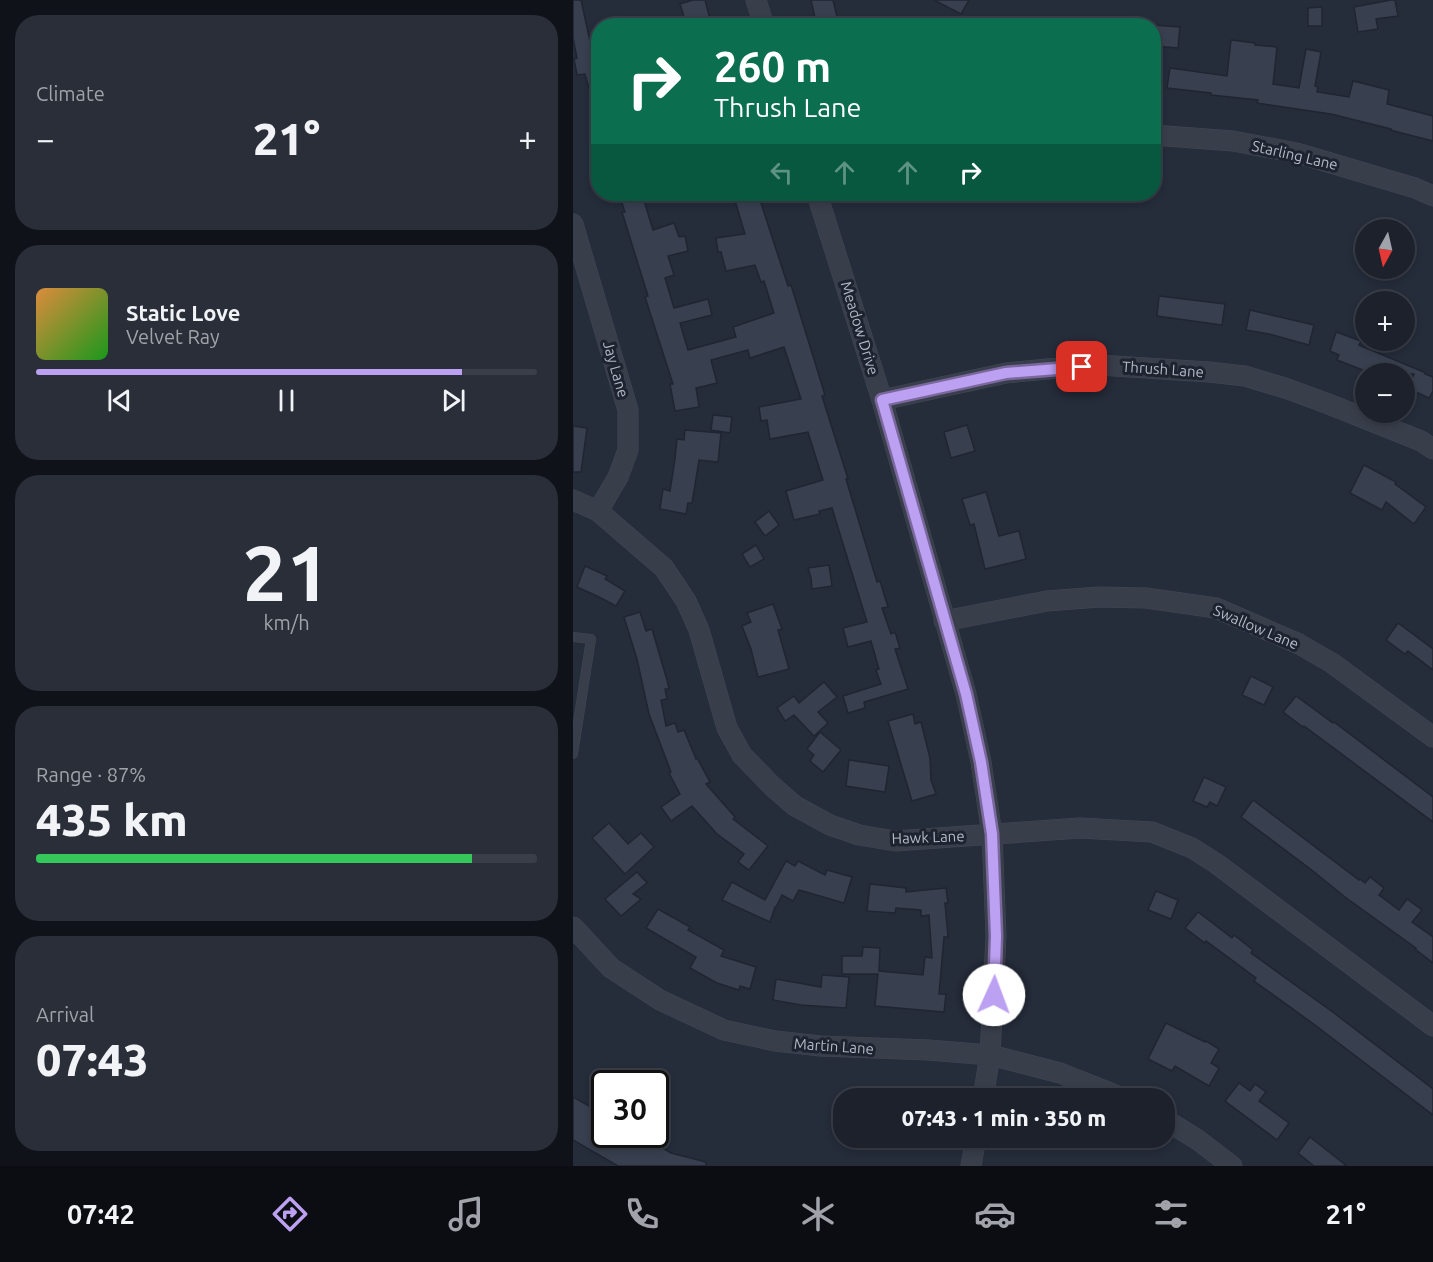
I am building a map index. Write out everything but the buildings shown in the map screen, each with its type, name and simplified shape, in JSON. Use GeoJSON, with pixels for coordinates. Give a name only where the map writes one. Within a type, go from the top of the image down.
{"type":"FeatureCollection","features":[{"type":"Feature","properties":{"kind":"street"},"geometry":{"type":"LineString","coordinates":[[756,0],[762,18]]}},
{"type":"Feature","properties":{"kind":"street","name":"Starling Lane"},"geometry":{"type":"LineString","coordinates":[[1161,136],[1233,141],[1297,153],[1415,188],[1433,196]]}},
{"type":"Feature","properties":{"kind":"street","name":"Meadow Drive"},"geometry":{"type":"LineString","coordinates":[[819,201],[882,400],[966,694],[981,762],[992,834],[996,936],[990,1055],[985,1088]]}},
{"type":"Feature","properties":{"kind":"street","name":"Jay Lane"},"geometry":{"type":"LineString","coordinates":[[573,224],[628,410],[628,450],[618,477],[598,511]]}},
{"type":"Feature","properties":{"kind":"street","name":"Thrush Lane"},"geometry":{"type":"LineString","coordinates":[[882,400],[1006,373],[1047,369],[1099,365],[1209,372],[1245,376],[1288,389],[1410,437],[1433,449]]}},
{"type":"Feature","properties":{"kind":"street","name":"Hawk Lane"},"geometry":{"type":"LineString","coordinates":[[573,500],[598,511],[664,568],[686,601],[699,630],[727,728],[742,755],[795,806],[830,825],[859,835],[895,841],[1080,828],[1152,832],[1192,848],[1217,864],[1433,1026]]}},
{"type":"Feature","properties":{"kind":"street","name":"Swallow Lane"},"geometry":{"type":"LineString","coordinates":[[944,621],[1047,601],[1099,597],[1146,598],[1216,608],[1299,644],[1332,663],[1433,737]]}},
{"type":"Feature","properties":{"kind":"street","name":"Martin Lane"},"geometry":{"type":"LineString","coordinates":[[573,927],[611,968],[660,1000],[724,1030],[775,1041],[821,1046],[990,1055],[1060,1073],[1098,1088]]}},
{"type":"Feature","properties":{"kind":"street"},"geometry":{"type":"LineString","coordinates":[[1175,1126],[1232,1166]]}},
{"type":"Feature","properties":{"kind":"street"},"geometry":{"type":"LineString","coordinates":[[971,1166],[974,1148]]}},
{"type":"Feature","properties":{"kind":"lane"},"geometry":{"type":"LineString","coordinates":[[573,637],[591,639],[573,754]]}},
{"type":"Feature","properties":{"kind":"route"},"geometry":{"type":"LineString","coordinates":[[994,995],[996,936],[992,834],[981,762],[966,694],[882,400],[1006,373],[1082,367]]}}]}
